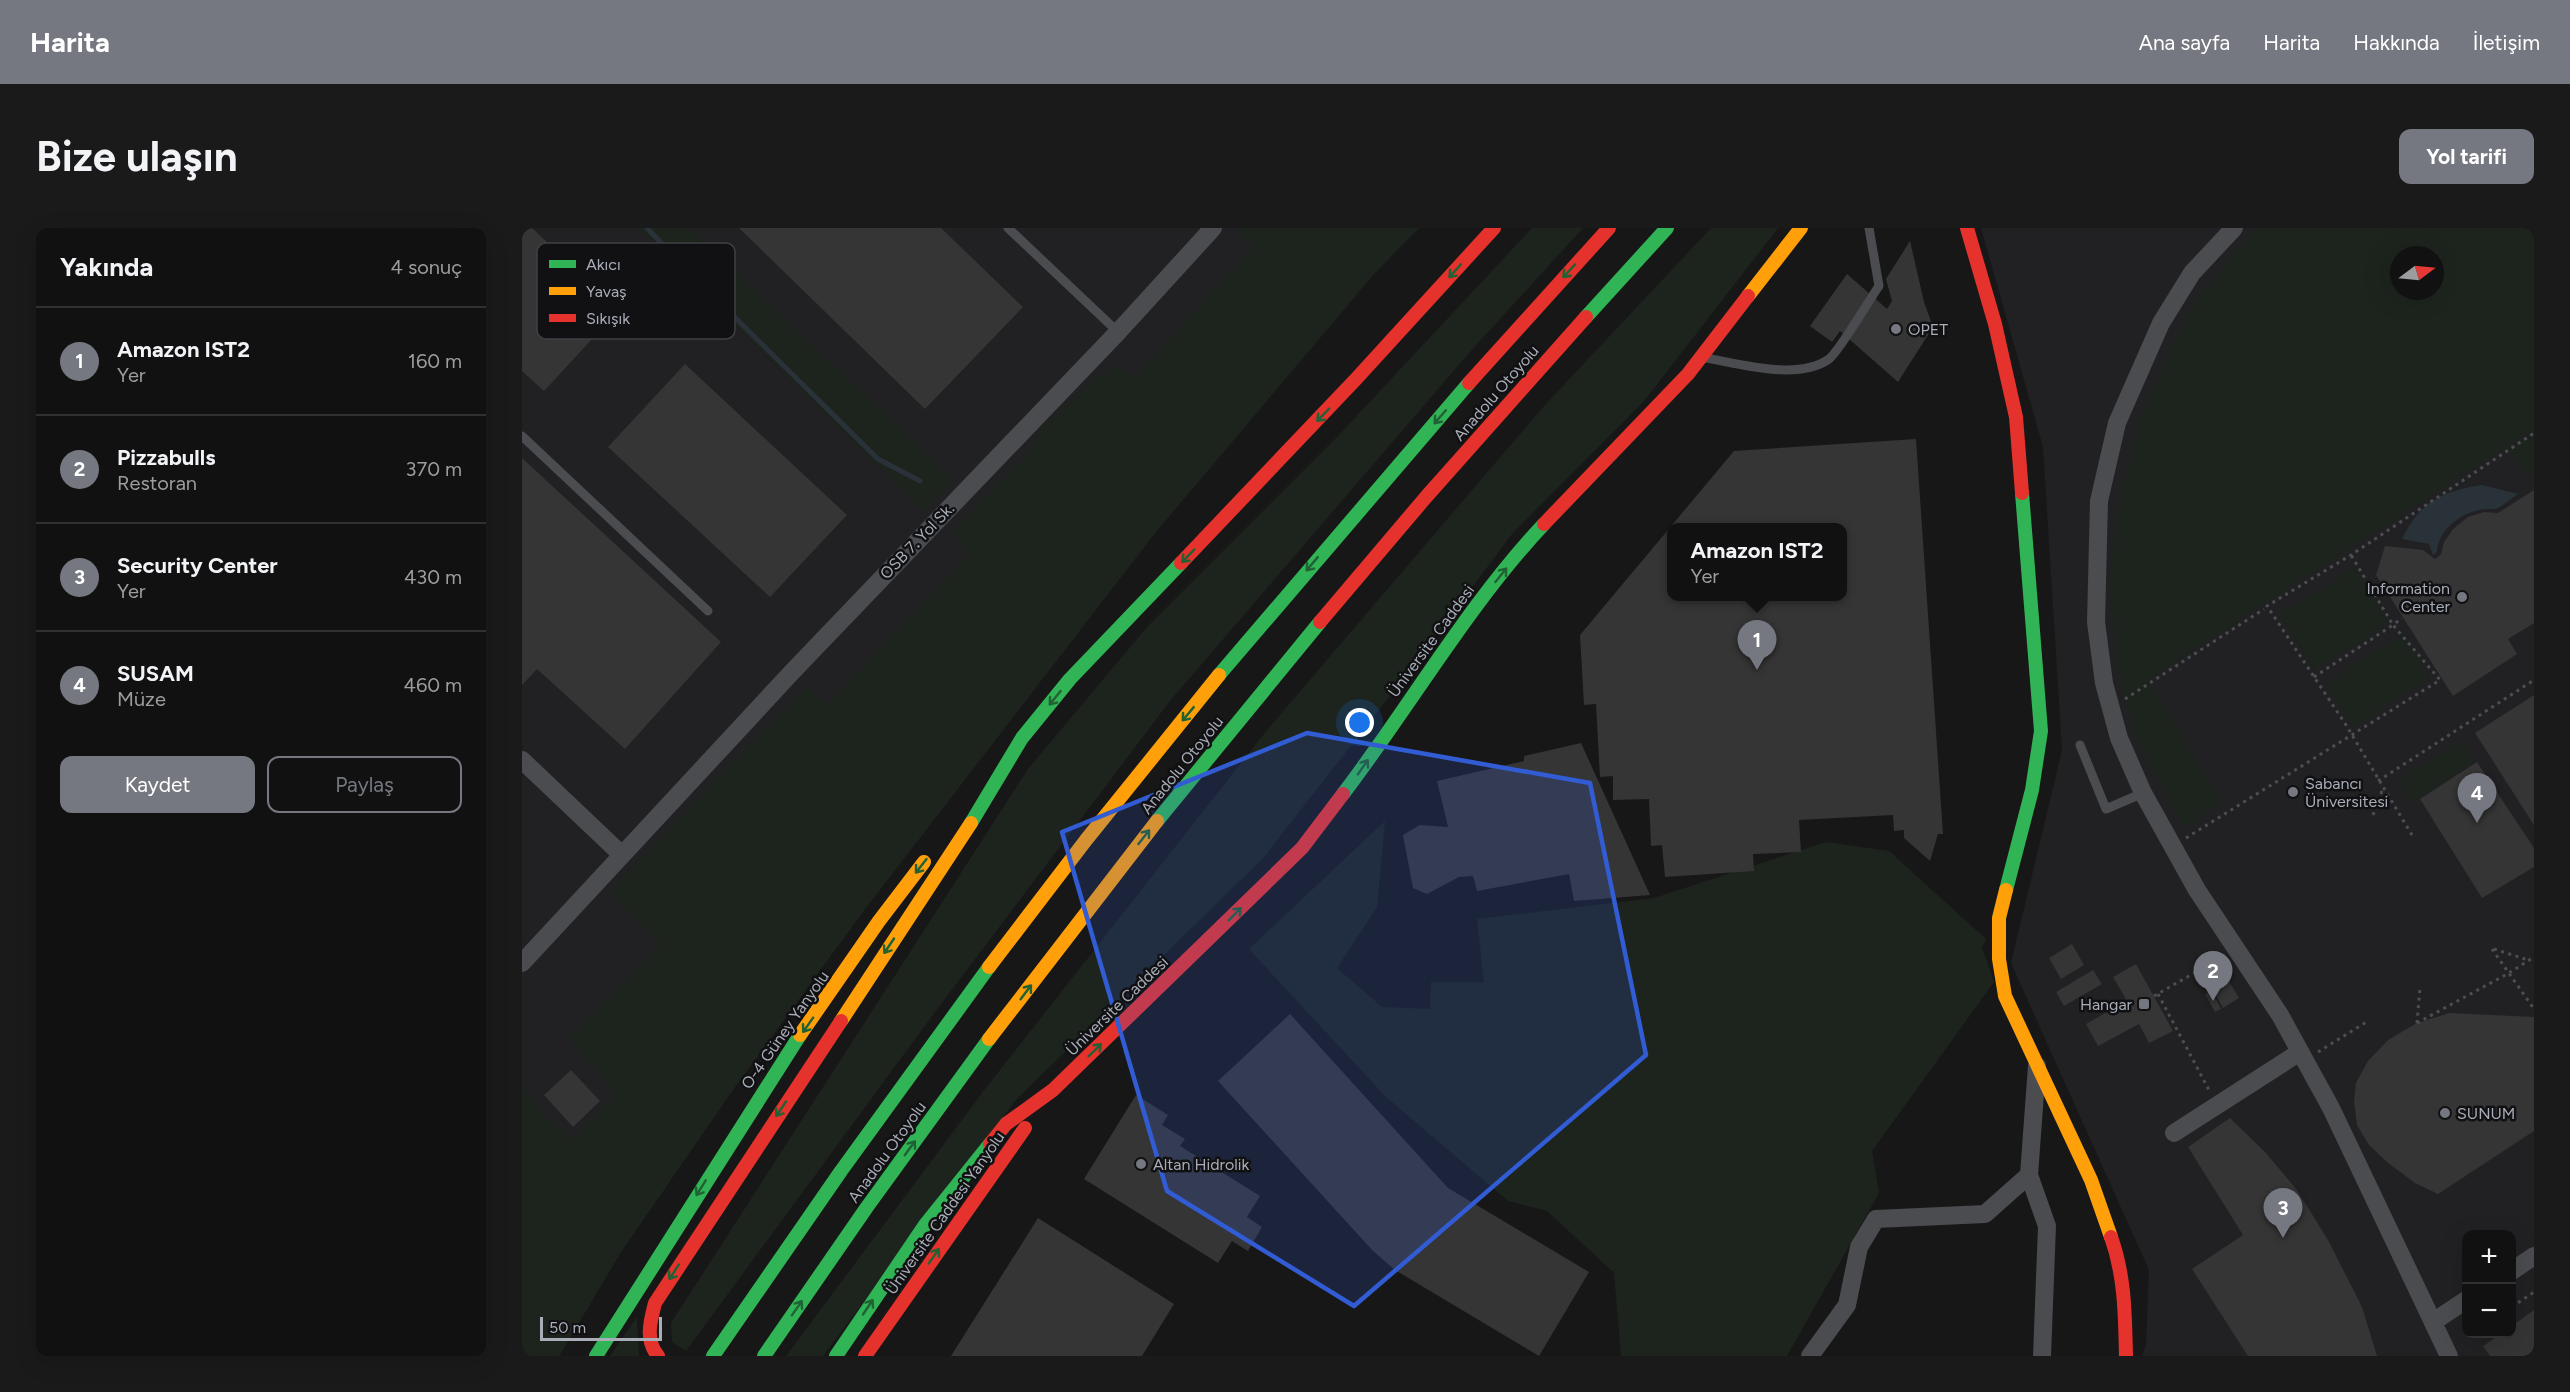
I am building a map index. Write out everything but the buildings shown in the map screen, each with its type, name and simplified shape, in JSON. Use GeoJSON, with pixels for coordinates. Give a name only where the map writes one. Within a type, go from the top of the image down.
{"type":"FeatureCollection","features":[{"type":"Feature","properties":{"kind":"main road"},"geometry":{"type":"LineString","coordinates":[[950,829],[1070,679],[1356,379],[1494,228]]}},
{"type":"Feature","properties":{"kind":"main road","name":"Anadolu Otoyolu"},"geometry":{"type":"LineString","coordinates":[[713,1356],[971,993],[1072,858],[1160,748],[1348,522],[1609,228]]}},
{"type":"Feature","properties":{"kind":"main road","name":"Anadolu Otoyolu"},"geometry":{"type":"LineString","coordinates":[[764,1356],[873,1199],[981,1051],[1180,791],[1401,526],[1667,228]]}},
{"type":"Feature","properties":{"kind":"main road","name":"Üniversite Caddesi"},"geometry":{"type":"LineString","coordinates":[[1053,1090],[1302,848],[1360,772],[1474,608],[1523,547],[1650,415],[1701,357],[1801,228]]}},
{"type":"Feature","properties":{"kind":"main road"},"geometry":{"type":"LineString","coordinates":[[1968,228],[1995,324],[2016,417],[2041,731],[2032,790],[1999,918],[1999,959],[2005,996],[2091,1180],[2117,1253],[2125,1297],[2126,1356]]}},
{"type":"Feature","properties":{"kind":"main road"},"geometry":{"type":"LineString","coordinates":[[656,1354],[649,1332],[655,1303],[973,820],[1022,738]]}},
{"type":"Feature","properties":{"kind":"main road","name":"O-4 Güney Yanyolu"},"geometry":{"type":"LineString","coordinates":[[596,1356],[760,1094],[893,903],[936,848]]}},
{"type":"Feature","properties":{"kind":"main road"},"geometry":{"type":"LineString","coordinates":[[836,1356],[925,1225],[1006,1124],[1053,1090]]}},
{"type":"Feature","properties":{"kind":"main road","name":"Üniversite Caddesi Yanyolu"},"geometry":{"type":"LineString","coordinates":[[865,1356],[1053,1090]]}},
{"type":"Feature","properties":{"kind":"street","name":"OSB 7. Yol Sk."},"geometry":{"type":"LineString","coordinates":[[522,963],[800,663],[1118,332],[1213,228]]}},
{"type":"Feature","properties":{"kind":"street"},"geometry":{"type":"LineString","coordinates":[[2234,228],[2192,273],[2161,323],[2117,423],[2098,512],[2096,621],[2104,683],[2120,738],[2143,793],[2171,847],[2280,1015],[2331,1108],[2449,1356]]}},
{"type":"Feature","properties":{"kind":"street"},"geometry":{"type":"LineString","coordinates":[[522,760],[622,855]]}},
{"type":"Feature","properties":{"kind":"street"},"geometry":{"type":"LineString","coordinates":[[2174,1133],[2217,1105],[2302,1056]]}},
{"type":"Feature","properties":{"kind":"street"},"geometry":{"type":"LineString","coordinates":[[2037,1065],[2030,1175],[2047,1226],[2042,1356]]}},
{"type":"Feature","properties":{"kind":"street"},"geometry":{"type":"LineString","coordinates":[[1810,1356],[1847,1305],[1859,1247],[1876,1219],[1985,1214],[2030,1175]]}},
{"type":"Feature","properties":{"kind":"street"},"geometry":{"type":"LineString","coordinates":[[2516,1267],[2534,1256]]}},
{"type":"Feature","properties":{"kind":"street"},"geometry":{"type":"LineString","coordinates":[[2433,1322],[2462,1303]]}},
{"type":"Feature","properties":{"kind":"lane"},"geometry":{"type":"LineString","coordinates":[[1008,228],[1118,332]]}},
{"type":"Feature","properties":{"kind":"lane"},"geometry":{"type":"LineString","coordinates":[[1701,357],[1772,369],[1806,369],[1830,358],[1879,286],[1869,228]]}},
{"type":"Feature","properties":{"kind":"lane"},"geometry":{"type":"LineString","coordinates":[[522,436],[708,611]]}},
{"type":"Feature","properties":{"kind":"lane"},"geometry":{"type":"LineString","coordinates":[[2080,745],[2106,809],[2143,793]]}},
{"type":"Feature","properties":{"kind":"path"},"geometry":{"type":"LineString","coordinates":[[2412,835],[2351,733],[2267,606],[2351,555],[2534,433]]}},
{"type":"Feature","properties":{"kind":"path"},"geometry":{"type":"LineString","coordinates":[[2171,847],[2351,733],[2440,680],[2393,626],[2351,555]]}},
{"type":"Feature","properties":{"kind":"path"},"geometry":{"type":"LineString","coordinates":[[2111,708],[2264,609]]}},
{"type":"Feature","properties":{"kind":"path"},"geometry":{"type":"LineString","coordinates":[[2314,677],[2402,618]]}},
{"type":"Feature","properties":{"kind":"path"},"geometry":{"type":"LineString","coordinates":[[2378,781],[2534,680]]}},
{"type":"Feature","properties":{"kind":"path"},"geometry":{"type":"LineString","coordinates":[[2373,815],[2383,788]]}},
{"type":"Feature","properties":{"kind":"path"},"geometry":{"type":"LineString","coordinates":[[2529,960],[2492,949],[2534,1009]]}},
{"type":"Feature","properties":{"kind":"path"},"geometry":{"type":"LineString","coordinates":[[2420,987],[2417,1023],[2509,974],[2534,957]]}},
{"type":"Feature","properties":{"kind":"path"},"geometry":{"type":"LineString","coordinates":[[2211,965],[2156,995],[2217,1105]]}},
{"type":"Feature","properties":{"kind":"path"},"geometry":{"type":"LineString","coordinates":[[2302,1056],[2368,1021]]}},
{"type":"Feature","properties":{"kind":"path"},"geometry":{"type":"LineString","coordinates":[[2516,1304],[2534,1292]]}},
{"type":"Feature","properties":{"kind":"highlighted area"},"geometry":{"type":"Polygon","coordinates":[[[1307,733],[1590,783],[1646,1055],[1354,1306],[1167,1191],[1062,832],[1307,733]]]}},
{"type":"Feature","properties":{"kind":"shaded area"},"geometry":{"type":"Polygon","coordinates":[[[522,228],[1419,228],[1374,274],[1155,533],[862,913],[730,1094],[621,1252],[559,1356],[522,1356],[522,228]]]}},
{"type":"Feature","properties":{"kind":"shaded area"},"geometry":{"type":"Polygon","coordinates":[[[638,228],[689,228],[705,243],[653,243],[638,228]]]}},
{"type":"Feature","properties":{"kind":"shaded area"},"geometry":{"type":"Polygon","coordinates":[[[1243,228],[1419,228],[1374,274],[1155,533],[862,913],[730,1094],[621,1252],[559,1356],[522,1356],[522,1089],[553,1125],[572,1139],[617,1095],[569,1039],[660,944],[609,892],[806,687],[826,706],[970,553],[951,532],[1031,451],[1041,427],[1100,375],[1105,376],[1115,366],[1133,378],[1255,246],[1239,232],[1243,228]]]}},
{"type":"Feature","properties":{"kind":"shaded area"},"geometry":{"type":"Polygon","coordinates":[[[1532,228],[1583,228],[1469,353],[1170,701],[935,1012],[686,1351],[672,1342],[671,1323],[1028,769],[1147,627],[1337,437],[1532,228]]]}},
{"type":"Feature","properties":{"kind":"shaded area"},"geometry":{"type":"Polygon","coordinates":[[[1711,228],[1778,228],[1645,400],[1512,534],[1407,674],[1263,858],[1016,1100],[823,1356],[786,1356],[985,1089],[1267,730],[1544,406],[1711,228]]]}},
{"type":"Feature","properties":{"kind":"shaded area","name":"Sabancı Üniversitesi"},"geometry":{"type":"Polygon","coordinates":[[[1981,228],[2534,228],[2534,1356],[2142,1356],[2146,1345],[2149,1270],[2011,963],[2062,750],[2043,447],[1981,228]]]}},
{"type":"Feature","properties":{"kind":"shaded area"},"geometry":{"type":"Polygon","coordinates":[[[2259,228],[2534,228],[2534,429],[2147,680],[2223,803],[2183,826],[2135,735],[2117,668],[2110,586],[2115,524],[2139,420],[2197,300],[2235,252],[2259,228]]]}},
{"type":"Feature","properties":{"kind":"shaded area"},"geometry":{"type":"Polygon","coordinates":[[[735,272],[954,480],[924,512],[735,324],[735,272]]]}},
{"type":"Feature","properties":{"kind":"shaded area"},"geometry":{"type":"Polygon","coordinates":[[[2534,433],[2534,480],[2509,449],[2534,433]]]}},
{"type":"Feature","properties":{"kind":"shaded area"},"geometry":{"type":"Polygon","coordinates":[[[2482,485],[2518,494],[2498,508],[2481,509],[2457,520],[2445,531],[2438,544],[2437,552],[2433,555],[2429,544],[2402,539],[2416,516],[2434,500],[2455,491],[2482,485]]]}},
{"type":"Feature","properties":{"kind":"shaded area"},"geometry":{"type":"Polygon","coordinates":[[[2355,568],[2389,624],[2314,669],[2280,614],[2355,568]]]}},
{"type":"Feature","properties":{"kind":"shaded area"},"geometry":{"type":"Polygon","coordinates":[[[2402,634],[2430,677],[2353,727],[2325,684],[2402,634]]]}},
{"type":"Feature","properties":{"kind":"shaded area"},"geometry":{"type":"Polygon","coordinates":[[[2461,740],[2475,761],[2411,803],[2398,782],[2461,740]]]}},
{"type":"Feature","properties":{"kind":"shaded area"},"geometry":{"type":"Polygon","coordinates":[[[1385,821],[1377,907],[1337,968],[1382,1007],[1430,1009],[1431,982],[1484,982],[1477,919],[1654,898],[1826,842],[1889,851],[1986,939],[1982,947],[1994,982],[1872,1151],[1879,1193],[1787,1356],[1621,1356],[1614,1273],[1547,1211],[1508,1201],[1385,1096],[1249,949],[1385,821]]]}},
{"type":"Feature","properties":{"kind":"shaded area"},"geometry":{"type":"Polygon","coordinates":[[[637,1317],[639,1356],[610,1356],[637,1317]]]}},
{"type":"Feature","properties":{"kind":"waterway"},"geometry":{"type":"LineString","coordinates":[[647,228],[661,243]]}},
{"type":"Feature","properties":{"kind":"waterway"},"geometry":{"type":"LineString","coordinates":[[735,318],[878,459],[920,481]]}},
{"type":"Feature","properties":{"kind":"traffic: fast"},"geometry":{"type":"LineString","coordinates":[[1586,317],[1667,228]]}},
{"type":"Feature","properties":{"kind":"traffic: fast"},"geometry":{"type":"LineString","coordinates":[[1219,675],[1469,383]]}},
{"type":"Feature","properties":{"kind":"traffic: fast"},"geometry":{"type":"LineString","coordinates":[[2006,890],[2032,790],[2041,731],[2022,493]]}},
{"type":"Feature","properties":{"kind":"traffic: fast"},"geometry":{"type":"LineString","coordinates":[[1343,794],[1464,622],[1516,555],[1544,524]]}},
{"type":"Feature","properties":{"kind":"traffic: fast"},"geometry":{"type":"LineString","coordinates":[[971,823],[1022,738],[1070,679],[1181,563]]}},
{"type":"Feature","properties":{"kind":"traffic: fast"},"geometry":{"type":"LineString","coordinates":[[1157,821],[1320,622]]}},
{"type":"Feature","properties":{"kind":"traffic: fast"},"geometry":{"type":"LineString","coordinates":[[713,1356],[841,1171],[989,967]]}},
{"type":"Feature","properties":{"kind":"traffic: fast"},"geometry":{"type":"LineString","coordinates":[[596,1356],[800,1035]]}},
{"type":"Feature","properties":{"kind":"traffic: fast"},"geometry":{"type":"LineString","coordinates":[[764,1356],[867,1207],[989,1039]]}},
{"type":"Feature","properties":{"kind":"traffic: fast"},"geometry":{"type":"LineString","coordinates":[[836,1356],[925,1225],[990,1144]]}},
{"type":"Feature","properties":{"kind":"traffic: slow"},"geometry":{"type":"LineString","coordinates":[[1748,296],[1801,228]]}},
{"type":"Feature","properties":{"kind":"traffic: slow"},"geometry":{"type":"LineString","coordinates":[[989,967],[1086,840],[1219,675]]}},
{"type":"Feature","properties":{"kind":"traffic: slow"},"geometry":{"type":"LineString","coordinates":[[989,1039],[1157,821]]}},
{"type":"Feature","properties":{"kind":"traffic: slow"},"geometry":{"type":"LineString","coordinates":[[841,1021],[971,823]]}},
{"type":"Feature","properties":{"kind":"traffic: slow"},"geometry":{"type":"LineString","coordinates":[[800,1035],[879,921],[924,862]]}},
{"type":"Feature","properties":{"kind":"traffic: slow"},"geometry":{"type":"LineString","coordinates":[[2006,890],[1999,918],[1999,959],[2005,996],[2091,1180],[2111,1237]]}},
{"type":"Feature","properties":{"kind":"traffic: jam"},"geometry":{"type":"LineString","coordinates":[[1181,563],[1356,379],[1494,228]]}},
{"type":"Feature","properties":{"kind":"traffic: jam"},"geometry":{"type":"LineString","coordinates":[[1469,383],[1609,228]]}},
{"type":"Feature","properties":{"kind":"traffic: jam"},"geometry":{"type":"LineString","coordinates":[[1967,228],[1995,324],[2016,417],[2022,493]]}},
{"type":"Feature","properties":{"kind":"traffic: jam"},"geometry":{"type":"LineString","coordinates":[[1544,524],[1688,374],[1748,296]]}},
{"type":"Feature","properties":{"kind":"traffic: jam"},"geometry":{"type":"LineString","coordinates":[[1320,622],[1426,497],[1586,317]]}},
{"type":"Feature","properties":{"kind":"traffic: jam"},"geometry":{"type":"LineString","coordinates":[[990,1144],[1006,1124],[1053,1090],[1302,848],[1343,794]]}},
{"type":"Feature","properties":{"kind":"traffic: jam"},"geometry":{"type":"LineString","coordinates":[[658,1356],[650,1337],[650,1324],[655,1303],[841,1021]]}},
{"type":"Feature","properties":{"kind":"traffic: jam"},"geometry":{"type":"LineString","coordinates":[[865,1356],[1025,1128]]}},
{"type":"Feature","properties":{"kind":"traffic: jam"},"geometry":{"type":"LineString","coordinates":[[2111,1237],[2122,1281],[2126,1356]]}},
{"type":"Feature","properties":{"kind":"place","name":"OPET"},"geometry":{"type":"Point","coordinates":[1896,329]}},
{"type":"Feature","properties":{"kind":"place","name":"Information Center"},"geometry":{"type":"Point","coordinates":[2462,597]}},
{"type":"Feature","properties":{"kind":"place","name":"Amazon IST2"},"geometry":{"type":"Point","coordinates":[1757,670]}},
{"type":"Feature","properties":{"kind":"place","name":"Sabancı Üniversitesi"},"geometry":{"type":"Point","coordinates":[2293,792]}},
{"type":"Feature","properties":{"kind":"place","name":"SUSAM"},"geometry":{"type":"Point","coordinates":[2477,823]}},
{"type":"Feature","properties":{"kind":"place","name":"Pizzabulls"},"geometry":{"type":"Point","coordinates":[2213,1001]}},
{"type":"Feature","properties":{"kind":"place","name":"Hangar"},"geometry":{"type":"Point","coordinates":[2144,1004]}},
{"type":"Feature","properties":{"kind":"place","name":"SUNUM"},"geometry":{"type":"Point","coordinates":[2445,1113]}},
{"type":"Feature","properties":{"kind":"place","name":"Altan Hidrolik"},"geometry":{"type":"Point","coordinates":[1141,1164]}},
{"type":"Feature","properties":{"kind":"place","name":"Security Center"},"geometry":{"type":"Point","coordinates":[2283,1238]}}]}
